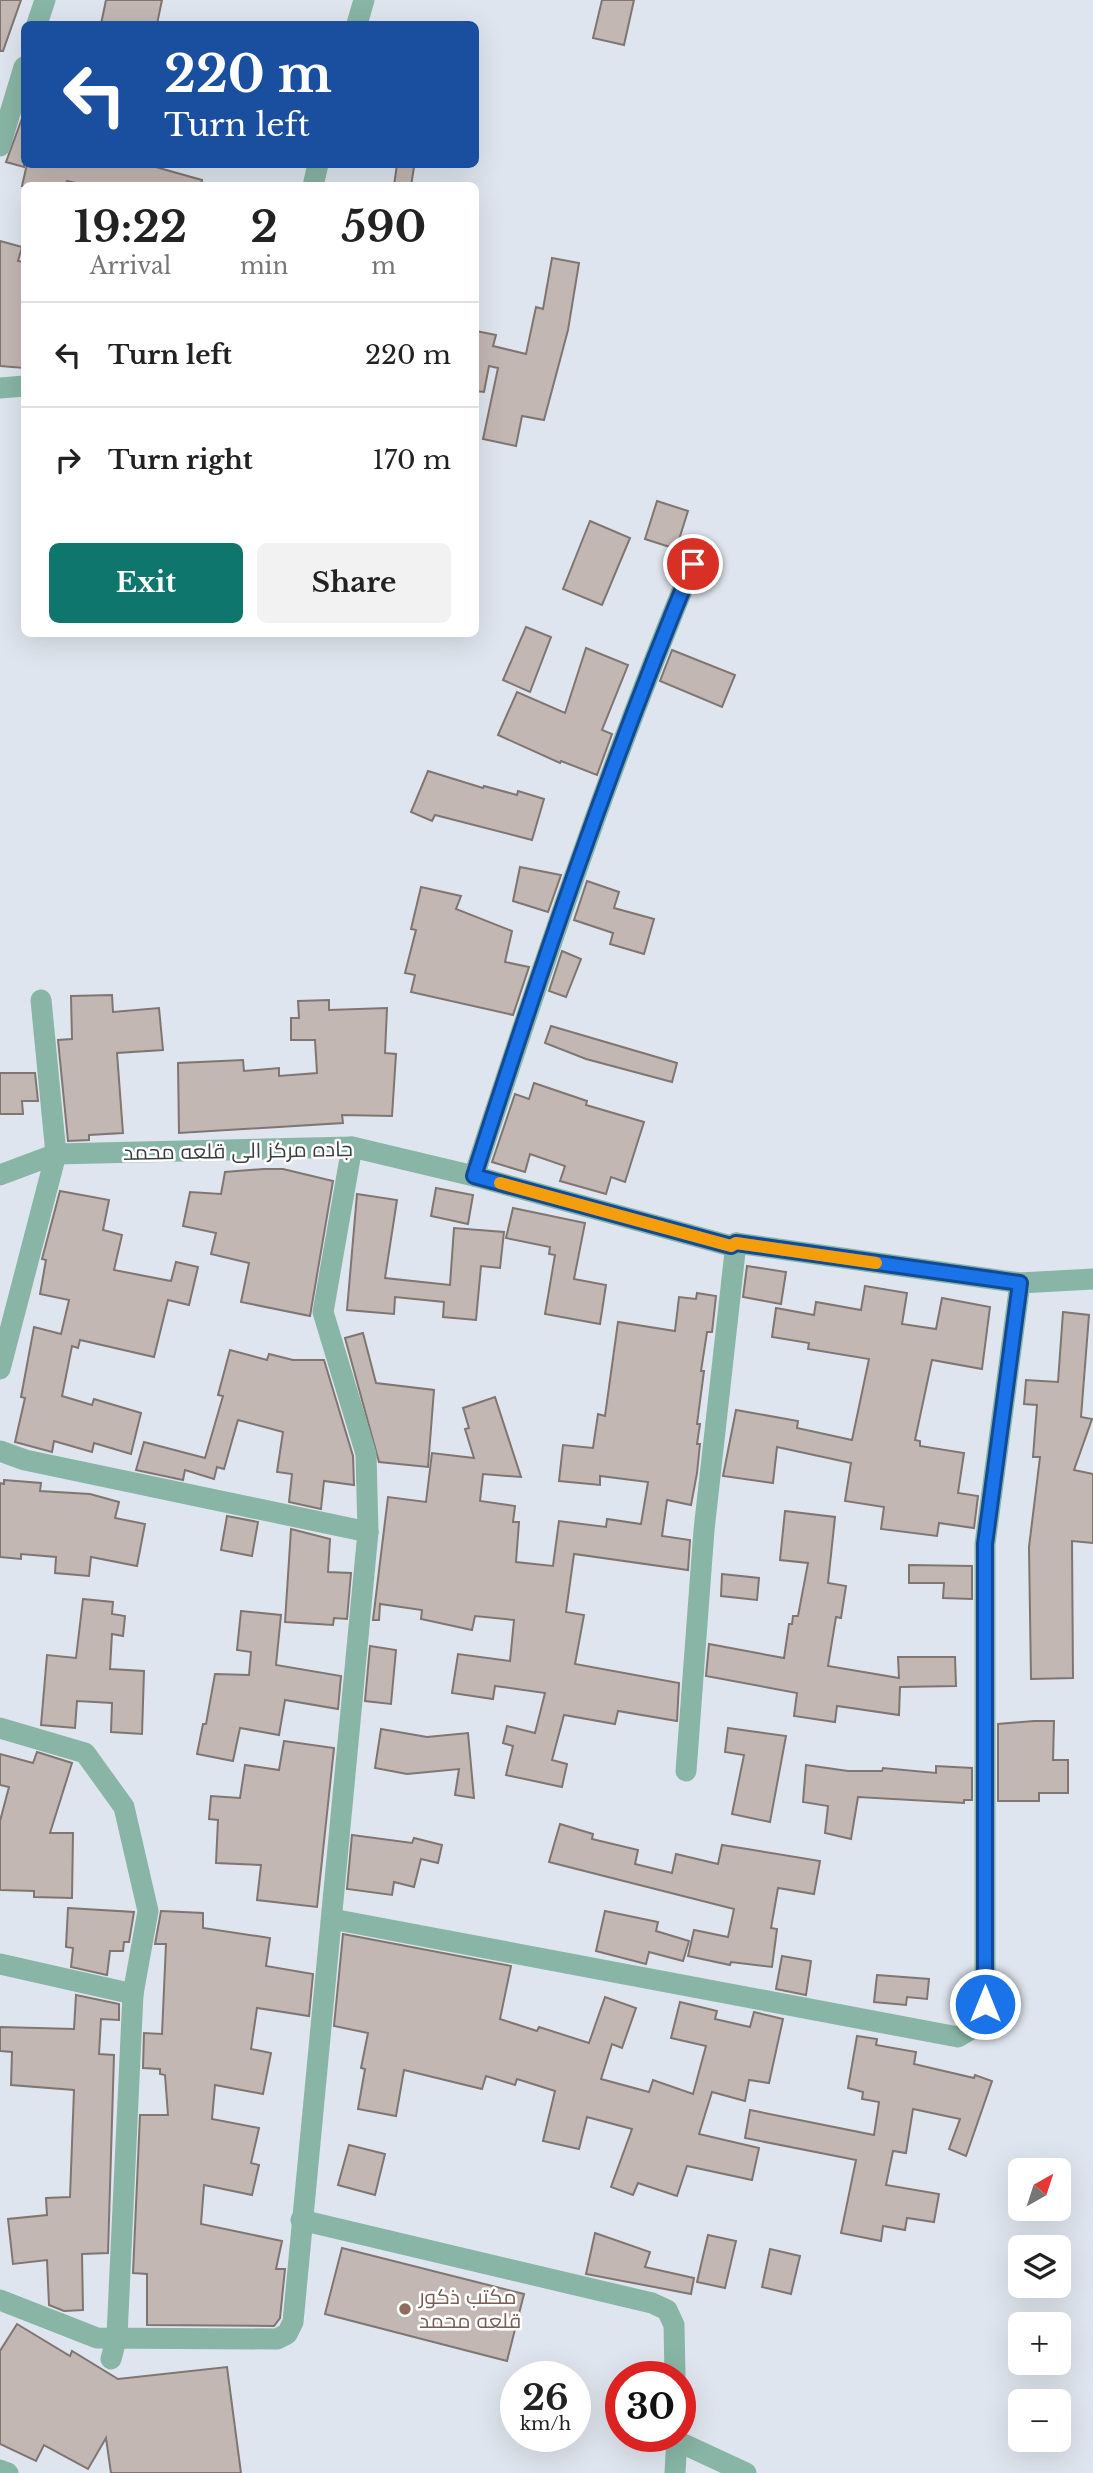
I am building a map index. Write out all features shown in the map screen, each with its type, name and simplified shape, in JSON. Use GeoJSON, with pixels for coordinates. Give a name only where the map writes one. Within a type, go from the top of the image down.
{"type":"FeatureCollection","features":[{"type":"Feature","properties":{"kind":"street"},"geometry":{"type":"LineString","coordinates":[[38,21],[45,0]]}},
{"type":"Feature","properties":{"kind":"street"},"geometry":{"type":"LineString","coordinates":[[358,21],[363,0]]}},
{"type":"Feature","properties":{"kind":"street"},"geometry":{"type":"LineString","coordinates":[[0,146],[21,77]]}},
{"type":"Feature","properties":{"kind":"street"},"geometry":{"type":"LineString","coordinates":[[0,387],[21,386]]}},
{"type":"Feature","properties":{"kind":"street"},"geometry":{"type":"LineString","coordinates":[[474,1176],[534,991],[648,673],[693,564]]}},
{"type":"Feature","properties":{"kind":"street"},"geometry":{"type":"LineString","coordinates":[[0,1369],[55,1154],[41,1000]]}},
{"type":"Feature","properties":{"kind":"street"},"geometry":{"type":"LineString","coordinates":[[0,2300],[97,2338],[117,2336],[278,2339],[287,2334],[293,2322],[368,1532],[366,1454],[323,1312],[323,1295],[352,1147]]}},
{"type":"Feature","properties":{"kind":"street","name":"جاده مرکز الی قلعه محمد"},"geometry":{"type":"LineString","coordinates":[[0,1175],[55,1154],[352,1147],[474,1176],[731,1246],[736,1243],[1020,1283],[1093,1279]]}},
{"type":"Feature","properties":{"kind":"street"},"geometry":{"type":"LineString","coordinates":[[686,1771],[704,1530],[736,1243]]}},
{"type":"Feature","properties":{"kind":"street"},"geometry":{"type":"LineString","coordinates":[[332,1919],[958,2037],[980,2025],[985,2004],[985,1544],[1020,1283]]}},
{"type":"Feature","properties":{"kind":"street"},"geometry":{"type":"LineString","coordinates":[[0,1451],[25,1460],[368,1532]]}},
{"type":"Feature","properties":{"kind":"street"},"geometry":{"type":"LineString","coordinates":[[0,1728],[85,1753],[124,1807],[148,1911],[133,1994],[117,2336],[111,2359]]}},
{"type":"Feature","properties":{"kind":"street"},"geometry":{"type":"LineString","coordinates":[[0,1964],[133,1994]]}},
{"type":"Feature","properties":{"kind":"street"},"geometry":{"type":"LineString","coordinates":[[301,2221],[652,2304],[667,2310],[674,2325],[675,2361]]}},
{"type":"Feature","properties":{"kind":"street"},"geometry":{"type":"LineString","coordinates":[[696,2448],[746,2473]]}},
{"type":"Feature","properties":{"kind":"street"},"geometry":{"type":"LineString","coordinates":[[676,2473],[677,2452]]}},
{"type":"Feature","properties":{"kind":"street"},"geometry":{"type":"LineString","coordinates":[[0,2470],[8,2473]]}},
{"type":"Feature","properties":{"kind":"building"},"geometry":{"type":"Polygon","coordinates":[[[0,0],[21,0],[3,51],[0,51],[0,0]]]}},
{"type":"Feature","properties":{"kind":"building"},"geometry":{"type":"Polygon","coordinates":[[[106,0],[162,0],[158,21],[102,21],[106,0]]]}},
{"type":"Feature","properties":{"kind":"building"},"geometry":{"type":"Polygon","coordinates":[[[602,0],[634,0],[624,45],[593,38],[602,0]]]}},
{"type":"Feature","properties":{"kind":"building"},"geometry":{"type":"Polygon","coordinates":[[[21,121],[21,166],[6,162],[21,121]]]}},
{"type":"Feature","properties":{"kind":"building"},"geometry":{"type":"Polygon","coordinates":[[[26,168],[159,168],[202,180],[202,182],[23,182],[26,168]]]}},
{"type":"Feature","properties":{"kind":"building"},"geometry":{"type":"Polygon","coordinates":[[[396,168],[414,168],[412,182],[395,182],[396,168]]]}},
{"type":"Feature","properties":{"kind":"building"},"geometry":{"type":"Polygon","coordinates":[[[0,241],[21,247],[18,261],[21,262],[21,368],[0,366],[0,241]]]}},
{"type":"Feature","properties":{"kind":"building"},"geometry":{"type":"Polygon","coordinates":[[[552,258],[579,263],[568,330],[544,420],[522,416],[516,446],[483,439],[498,368],[489,366],[484,392],[479,391],[479,332],[496,335],[493,346],[526,354],[536,307],[543,309],[552,258]]]}},
{"type":"Feature","properties":{"kind":"building"},"geometry":{"type":"Polygon","coordinates":[[[657,501],[688,511],[676,549],[645,539],[657,501]]]}},
{"type":"Feature","properties":{"kind":"building"},"geometry":{"type":"Polygon","coordinates":[[[590,521],[630,538],[602,605],[563,589],[590,521]]]}},
{"type":"Feature","properties":{"kind":"building"},"geometry":{"type":"Polygon","coordinates":[[[526,627],[551,637],[530,692],[503,680],[526,627]]]}},
{"type":"Feature","properties":{"kind":"building"},"geometry":{"type":"Polygon","coordinates":[[[586,648],[628,665],[602,730],[612,734],[597,775],[561,761],[560,763],[498,735],[517,692],[565,713],[586,648]]]}},
{"type":"Feature","properties":{"kind":"building"},"geometry":{"type":"Polygon","coordinates":[[[672,650],[735,675],[722,707],[660,681],[672,650]]]}},
{"type":"Feature","properties":{"kind":"building"},"geometry":{"type":"Polygon","coordinates":[[[428,771],[483,788],[484,786],[517,795],[518,791],[544,799],[532,840],[435,815],[432,821],[411,812],[428,771]]]}},
{"type":"Feature","properties":{"kind":"building"},"geometry":{"type":"Polygon","coordinates":[[[520,867],[561,875],[548,912],[513,901],[520,867]]]}},
{"type":"Feature","properties":{"kind":"building"},"geometry":{"type":"Polygon","coordinates":[[[587,881],[619,892],[614,908],[654,919],[644,954],[610,944],[613,933],[574,920],[587,881]]]}},
{"type":"Feature","properties":{"kind":"building"},"geometry":{"type":"Polygon","coordinates":[[[421,887],[461,896],[456,909],[512,931],[505,962],[529,967],[513,1015],[411,992],[415,975],[405,973],[416,930],[411,929],[421,887]]]}},
{"type":"Feature","properties":{"kind":"building"},"geometry":{"type":"Polygon","coordinates":[[[562,951],[581,959],[566,997],[549,991],[562,951]]]}},
{"type":"Feature","properties":{"kind":"building"},"geometry":{"type":"Polygon","coordinates":[[[112,995],[113,1012],[159,1008],[163,1050],[117,1053],[123,1133],[89,1135],[89,1140],[68,1141],[58,1040],[72,1039],[71,996],[112,995]]]}},
{"type":"Feature","properties":{"kind":"building"},"geometry":{"type":"Polygon","coordinates":[[[329,1000],[329,1010],[387,1008],[385,1053],[396,1054],[392,1116],[342,1115],[343,1123],[179,1133],[178,1063],[243,1060],[244,1071],[279,1068],[279,1076],[317,1073],[315,1040],[291,1040],[291,1018],[299,1018],[298,1001],[329,1000]]]}},
{"type":"Feature","properties":{"kind":"building"},"geometry":{"type":"Polygon","coordinates":[[[551,1026],[677,1063],[672,1082],[586,1059],[545,1043],[551,1026]]]}},
{"type":"Feature","properties":{"kind":"building"},"geometry":{"type":"Polygon","coordinates":[[[0,1073],[35,1073],[38,1101],[22,1101],[23,1114],[0,1114],[0,1073]]]}},
{"type":"Feature","properties":{"kind":"building"},"geometry":{"type":"Polygon","coordinates":[[[534,1083],[587,1101],[586,1105],[644,1122],[625,1182],[611,1177],[606,1194],[560,1181],[565,1166],[530,1154],[525,1172],[492,1162],[515,1094],[529,1099],[534,1083]]]}},
{"type":"Feature","properties":{"kind":"building"},"geometry":{"type":"Polygon","coordinates":[[[283,1169],[333,1181],[310,1316],[241,1302],[249,1263],[211,1254],[216,1233],[183,1226],[190,1192],[221,1194],[225,1172],[283,1169]]]}},
{"type":"Feature","properties":{"kind":"building"},"geometry":{"type":"Polygon","coordinates":[[[436,1188],[473,1195],[468,1224],[431,1216],[436,1188]]]}},
{"type":"Feature","properties":{"kind":"building"},"geometry":{"type":"Polygon","coordinates":[[[60,1191],[109,1200],[103,1230],[122,1235],[114,1270],[171,1281],[176,1262],[198,1267],[189,1305],[168,1300],[154,1357],[80,1340],[78,1348],[72,1346],[62,1396],[92,1405],[94,1399],[141,1413],[131,1454],[94,1443],[92,1452],[54,1441],[52,1452],[15,1442],[25,1398],[21,1397],[34,1327],[61,1334],[69,1300],[40,1294],[46,1260],[42,1259],[60,1191]]]}},
{"type":"Feature","properties":{"kind":"building"},"geometry":{"type":"Polygon","coordinates":[[[357,1194],[397,1200],[385,1278],[450,1285],[454,1228],[504,1232],[500,1268],[481,1266],[476,1320],[443,1317],[444,1302],[395,1297],[394,1314],[347,1310],[357,1194]]]}},
{"type":"Feature","properties":{"kind":"building"},"geometry":{"type":"Polygon","coordinates":[[[513,1208],[585,1223],[574,1279],[606,1285],[600,1324],[545,1314],[555,1255],[549,1254],[550,1247],[506,1238],[513,1208]]]}},
{"type":"Feature","properties":{"kind":"building"},"geometry":{"type":"Polygon","coordinates":[[[747,1266],[786,1272],[781,1304],[743,1297],[747,1266]]]}},
{"type":"Feature","properties":{"kind":"building"},"geometry":{"type":"Polygon","coordinates":[[[865,1286],[907,1293],[902,1324],[936,1329],[942,1298],[990,1307],[982,1369],[932,1360],[915,1440],[920,1441],[920,1446],[964,1453],[958,1493],[978,1496],[974,1528],[939,1523],[937,1536],[881,1529],[884,1507],[845,1501],[851,1463],[777,1447],[773,1483],[723,1476],[736,1410],[798,1421],[797,1428],[852,1440],[869,1359],[808,1349],[809,1343],[772,1337],[776,1308],[814,1315],[816,1302],[861,1310],[865,1286]]]}},
{"type":"Feature","properties":{"kind":"building"},"geometry":{"type":"Polygon","coordinates":[[[697,1293],[716,1296],[712,1332],[707,1332],[701,1371],[704,1371],[697,1424],[700,1424],[697,1444],[700,1444],[697,1473],[691,1505],[667,1500],[662,1536],[690,1540],[688,1570],[574,1554],[566,1612],[584,1615],[575,1664],[679,1683],[677,1721],[618,1711],[615,1724],[564,1715],[552,1760],[567,1764],[562,1787],[506,1775],[513,1746],[503,1743],[507,1726],[535,1733],[545,1693],[495,1686],[493,1699],[452,1693],[458,1654],[510,1661],[514,1620],[475,1616],[472,1630],[421,1619],[422,1610],[380,1604],[379,1620],[373,1620],[388,1497],[426,1502],[432,1453],[474,1458],[465,1429],[469,1428],[463,1408],[495,1397],[521,1477],[483,1474],[480,1501],[515,1506],[513,1522],[519,1522],[516,1562],[553,1566],[559,1521],[606,1527],[607,1519],[641,1524],[648,1482],[600,1476],[600,1485],[559,1481],[563,1445],[593,1448],[598,1414],[605,1416],[618,1322],[675,1331],[679,1297],[696,1299],[697,1293]]]}},
{"type":"Feature","properties":{"kind":"building"},"geometry":{"type":"Polygon","coordinates":[[[1063,1312],[1089,1315],[1081,1417],[1092,1419],[1074,1470],[1093,1474],[1093,1543],[1072,1541],[1073,1678],[1031,1679],[1029,1547],[1040,1457],[1033,1457],[1037,1405],[1024,1404],[1026,1380],[1058,1382],[1063,1312]]]}},
{"type":"Feature","properties":{"kind":"building"},"geometry":{"type":"Polygon","coordinates":[[[363,1333],[376,1383],[434,1390],[428,1467],[379,1462],[345,1338],[363,1333]]]}},
{"type":"Feature","properties":{"kind":"building"},"geometry":{"type":"Polygon","coordinates":[[[230,1350],[267,1360],[269,1354],[293,1360],[324,1360],[353,1456],[354,1485],[324,1481],[321,1509],[289,1502],[292,1474],[277,1472],[283,1432],[238,1420],[224,1469],[217,1467],[214,1479],[185,1470],[183,1480],[136,1470],[144,1442],[205,1458],[223,1396],[218,1395],[230,1350]]]}},
{"type":"Feature","properties":{"kind":"building"},"geometry":{"type":"Polygon","coordinates":[[[4,1480],[41,1483],[40,1491],[90,1494],[119,1502],[115,1518],[145,1524],[137,1566],[91,1557],[89,1576],[55,1573],[56,1557],[21,1554],[21,1559],[0,1557],[0,1483],[4,1484],[4,1480]]]}},
{"type":"Feature","properties":{"kind":"building"},"geometry":{"type":"Polygon","coordinates":[[[785,1511],[835,1517],[828,1583],[846,1586],[841,1618],[836,1617],[828,1666],[899,1678],[898,1657],[955,1657],[956,1686],[900,1687],[899,1715],[837,1706],[835,1722],[794,1716],[797,1693],[706,1676],[709,1644],[784,1658],[789,1624],[792,1624],[793,1616],[798,1616],[808,1563],[780,1560],[785,1511]]]}},
{"type":"Feature","properties":{"kind":"building"},"geometry":{"type":"Polygon","coordinates":[[[227,1516],[258,1522],[252,1556],[221,1550],[227,1516]]]}},
{"type":"Feature","properties":{"kind":"building"},"geometry":{"type":"Polygon","coordinates":[[[291,1529],[330,1539],[328,1572],[351,1573],[347,1619],[334,1618],[333,1625],[285,1622],[291,1529]]]}},
{"type":"Feature","properties":{"kind":"building"},"geometry":{"type":"Polygon","coordinates":[[[909,1565],[972,1566],[972,1599],[943,1598],[944,1583],[909,1583],[909,1565]]]}},
{"type":"Feature","properties":{"kind":"building"},"geometry":{"type":"Polygon","coordinates":[[[722,1574],[759,1578],[757,1600],[721,1596],[722,1574]]]}},
{"type":"Feature","properties":{"kind":"building"},"geometry":{"type":"Polygon","coordinates":[[[83,1599],[113,1602],[112,1614],[125,1616],[123,1636],[112,1634],[110,1669],[144,1671],[142,1734],[111,1732],[112,1703],[77,1701],[75,1728],[41,1725],[47,1655],[76,1658],[83,1599]]]}},
{"type":"Feature","properties":{"kind":"building"},"geometry":{"type":"Polygon","coordinates":[[[241,1611],[281,1615],[276,1665],[341,1676],[338,1709],[285,1700],[279,1735],[240,1728],[233,1761],[197,1754],[203,1724],[206,1724],[215,1674],[249,1675],[251,1652],[237,1650],[241,1611]]]}},
{"type":"Feature","properties":{"kind":"building"},"geometry":{"type":"Polygon","coordinates":[[[370,1646],[396,1650],[391,1704],[365,1701],[370,1646]]]}},
{"type":"Feature","properties":{"kind":"building"},"geometry":{"type":"Polygon","coordinates":[[[1054,1721],[1053,1760],[1068,1760],[1068,1793],[1039,1793],[1039,1801],[998,1801],[998,1724],[1054,1721]]]}},
{"type":"Feature","properties":{"kind":"building"},"geometry":{"type":"Polygon","coordinates":[[[728,1728],[786,1736],[770,1822],[732,1814],[744,1755],[725,1752],[728,1728]]]}},
{"type":"Feature","properties":{"kind":"building"},"geometry":{"type":"Polygon","coordinates":[[[381,1729],[427,1737],[468,1733],[474,1798],[455,1795],[459,1769],[407,1774],[375,1768],[381,1729]]]}},
{"type":"Feature","properties":{"kind":"building"},"geometry":{"type":"Polygon","coordinates":[[[284,1741],[334,1748],[317,1907],[257,1900],[261,1865],[216,1863],[218,1820],[209,1819],[211,1796],[240,1798],[245,1765],[279,1770],[284,1741]]]}},
{"type":"Feature","properties":{"kind":"building"},"geometry":{"type":"Polygon","coordinates":[[[37,1752],[72,1763],[50,1833],[73,1833],[72,1898],[34,1897],[34,1891],[0,1890],[0,1821],[9,1787],[0,1785],[0,1754],[33,1763],[37,1752]]]}},
{"type":"Feature","properties":{"kind":"building"},"geometry":{"type":"Polygon","coordinates":[[[806,1765],[848,1771],[882,1771],[883,1768],[936,1773],[936,1766],[972,1768],[972,1800],[964,1800],[964,1803],[858,1797],[851,1839],[825,1833],[828,1806],[803,1802],[806,1765]]]}},
{"type":"Feature","properties":{"kind":"building"},"geometry":{"type":"Polygon","coordinates":[[[560,1824],[593,1834],[592,1839],[638,1850],[635,1864],[672,1873],[676,1854],[718,1864],[722,1845],[820,1861],[814,1894],[778,1888],[771,1928],[777,1929],[772,1967],[731,1962],[730,1965],[688,1956],[694,1930],[728,1937],[734,1909],[549,1862],[560,1824]]]}},
{"type":"Feature","properties":{"kind":"building"},"geometry":{"type":"Polygon","coordinates":[[[352,1835],[412,1843],[414,1838],[442,1845],[438,1863],[421,1859],[414,1887],[394,1882],[392,1895],[347,1889],[352,1835]]]}},
{"type":"Feature","properties":{"kind":"building"},"geometry":{"type":"Polygon","coordinates":[[[68,1908],[134,1912],[129,1942],[124,1942],[123,1951],[110,1951],[107,1975],[71,1967],[73,1948],[66,1947],[68,1908]]]}},
{"type":"Feature","properties":{"kind":"building"},"geometry":{"type":"Polygon","coordinates":[[[161,1911],[203,1913],[203,1928],[270,1938],[266,1966],[313,1974],[309,2016],[257,2008],[251,2049],[271,2053],[263,2094],[215,2085],[212,2119],[259,2128],[251,2163],[259,2165],[252,2195],[204,2185],[201,2224],[282,2241],[276,2269],[285,2269],[280,2318],[274,2326],[147,2325],[147,2274],[133,2273],[140,2115],[168,2115],[165,2075],[160,2074],[160,2069],[143,2068],[144,2033],[162,2034],[166,1944],[155,1944],[161,1911]]]}},
{"type":"Feature","properties":{"kind":"building"},"geometry":{"type":"Polygon","coordinates":[[[605,1911],[658,1922],[656,1931],[689,1941],[683,1961],[649,1952],[646,1964],[596,1951],[605,1911]]]}},
{"type":"Feature","properties":{"kind":"building"},"geometry":{"type":"Polygon","coordinates":[[[343,1934],[511,1966],[500,2019],[537,2031],[539,2027],[589,2043],[605,1997],[636,2008],[622,2048],[612,2044],[601,2079],[649,2092],[653,2080],[693,2094],[706,2046],[671,2038],[680,2002],[717,2011],[715,2019],[750,2027],[754,2012],[783,2019],[769,2083],[749,2080],[745,2101],[712,2092],[699,2134],[759,2148],[752,2180],[687,2166],[677,2196],[638,2183],[633,2195],[611,2187],[632,2129],[587,2117],[579,2149],[543,2141],[555,2091],[517,2079],[515,2085],[486,2076],[482,2089],[404,2070],[396,2116],[358,2109],[365,2069],[361,2068],[368,2033],[334,2026],[343,1934]]]}},
{"type":"Feature","properties":{"kind":"building"},"geometry":{"type":"Polygon","coordinates":[[[782,1956],[811,1961],[806,1995],[776,1989],[782,1956]]]}},
{"type":"Feature","properties":{"kind":"building"},"geometry":{"type":"Polygon","coordinates":[[[877,1975],[929,1979],[927,1999],[907,1997],[906,2005],[874,2002],[877,1975]]]}},
{"type":"Feature","properties":{"kind":"building"},"geometry":{"type":"Polygon","coordinates":[[[76,1995],[119,2004],[119,2020],[101,2019],[99,2054],[114,2055],[108,2253],[82,2254],[83,2310],[64,2311],[49,2305],[47,2260],[13,2264],[8,2219],[47,2215],[46,2198],[70,2197],[74,2090],[11,2085],[12,2052],[0,2051],[0,2027],[74,2029],[76,1995]]]}},
{"type":"Feature","properties":{"kind":"building"},"geometry":{"type":"Polygon","coordinates":[[[857,2036],[877,2039],[876,2045],[916,2052],[914,2064],[974,2078],[975,2075],[992,2081],[966,2156],[949,2149],[960,2119],[913,2109],[906,2153],[893,2151],[886,2185],[939,2194],[934,2222],[907,2218],[905,2230],[883,2226],[881,2241],[841,2233],[856,2160],[745,2138],[750,2110],[874,2135],[879,2102],[862,2099],[863,2092],[848,2088],[857,2036]]]}},
{"type":"Feature","properties":{"kind":"building"},"geometry":{"type":"Polygon","coordinates":[[[349,2145],[385,2154],[375,2195],[338,2185],[349,2145]]]}},
{"type":"Feature","properties":{"kind":"building"},"geometry":{"type":"Polygon","coordinates":[[[595,2233],[650,2252],[645,2267],[694,2278],[691,2294],[586,2274],[595,2233]]]}},
{"type":"Feature","properties":{"kind":"building"},"geometry":{"type":"Polygon","coordinates":[[[708,2235],[736,2241],[725,2288],[697,2282],[708,2235]]]}},
{"type":"Feature","properties":{"kind":"building"},"geometry":{"type":"Polygon","coordinates":[[[342,2248],[524,2294],[507,2361],[325,2314],[342,2248]]]}},
{"type":"Feature","properties":{"kind":"building"},"geometry":{"type":"Polygon","coordinates":[[[770,2249],[800,2256],[791,2294],[762,2287],[770,2249]]]}},
{"type":"Feature","properties":{"kind":"building"},"geometry":{"type":"Polygon","coordinates":[[[17,2324],[70,2356],[72,2351],[118,2379],[227,2367],[241,2473],[111,2473],[106,2438],[88,2469],[44,2445],[36,2461],[0,2444],[0,2351],[17,2324]]]}},
{"type":"Feature","properties":{"kind":"slow traffic"},"geometry":{"type":"LineString","coordinates":[[500,1183],[731,1246],[736,1243],[876,1263]]}},
{"type":"Feature","properties":{"kind":"place","name":"مکتب ذکور قلعه محمد"},"geometry":{"type":"Point","coordinates":[405,2309]}},
{"type":"Feature","properties":{"kind":"route"},"geometry":{"type":"LineString","coordinates":[[693,564],[653,660],[534,991],[474,1176],[731,1246],[736,1243],[1020,1283],[985,1544],[985,2004]]}}]}
